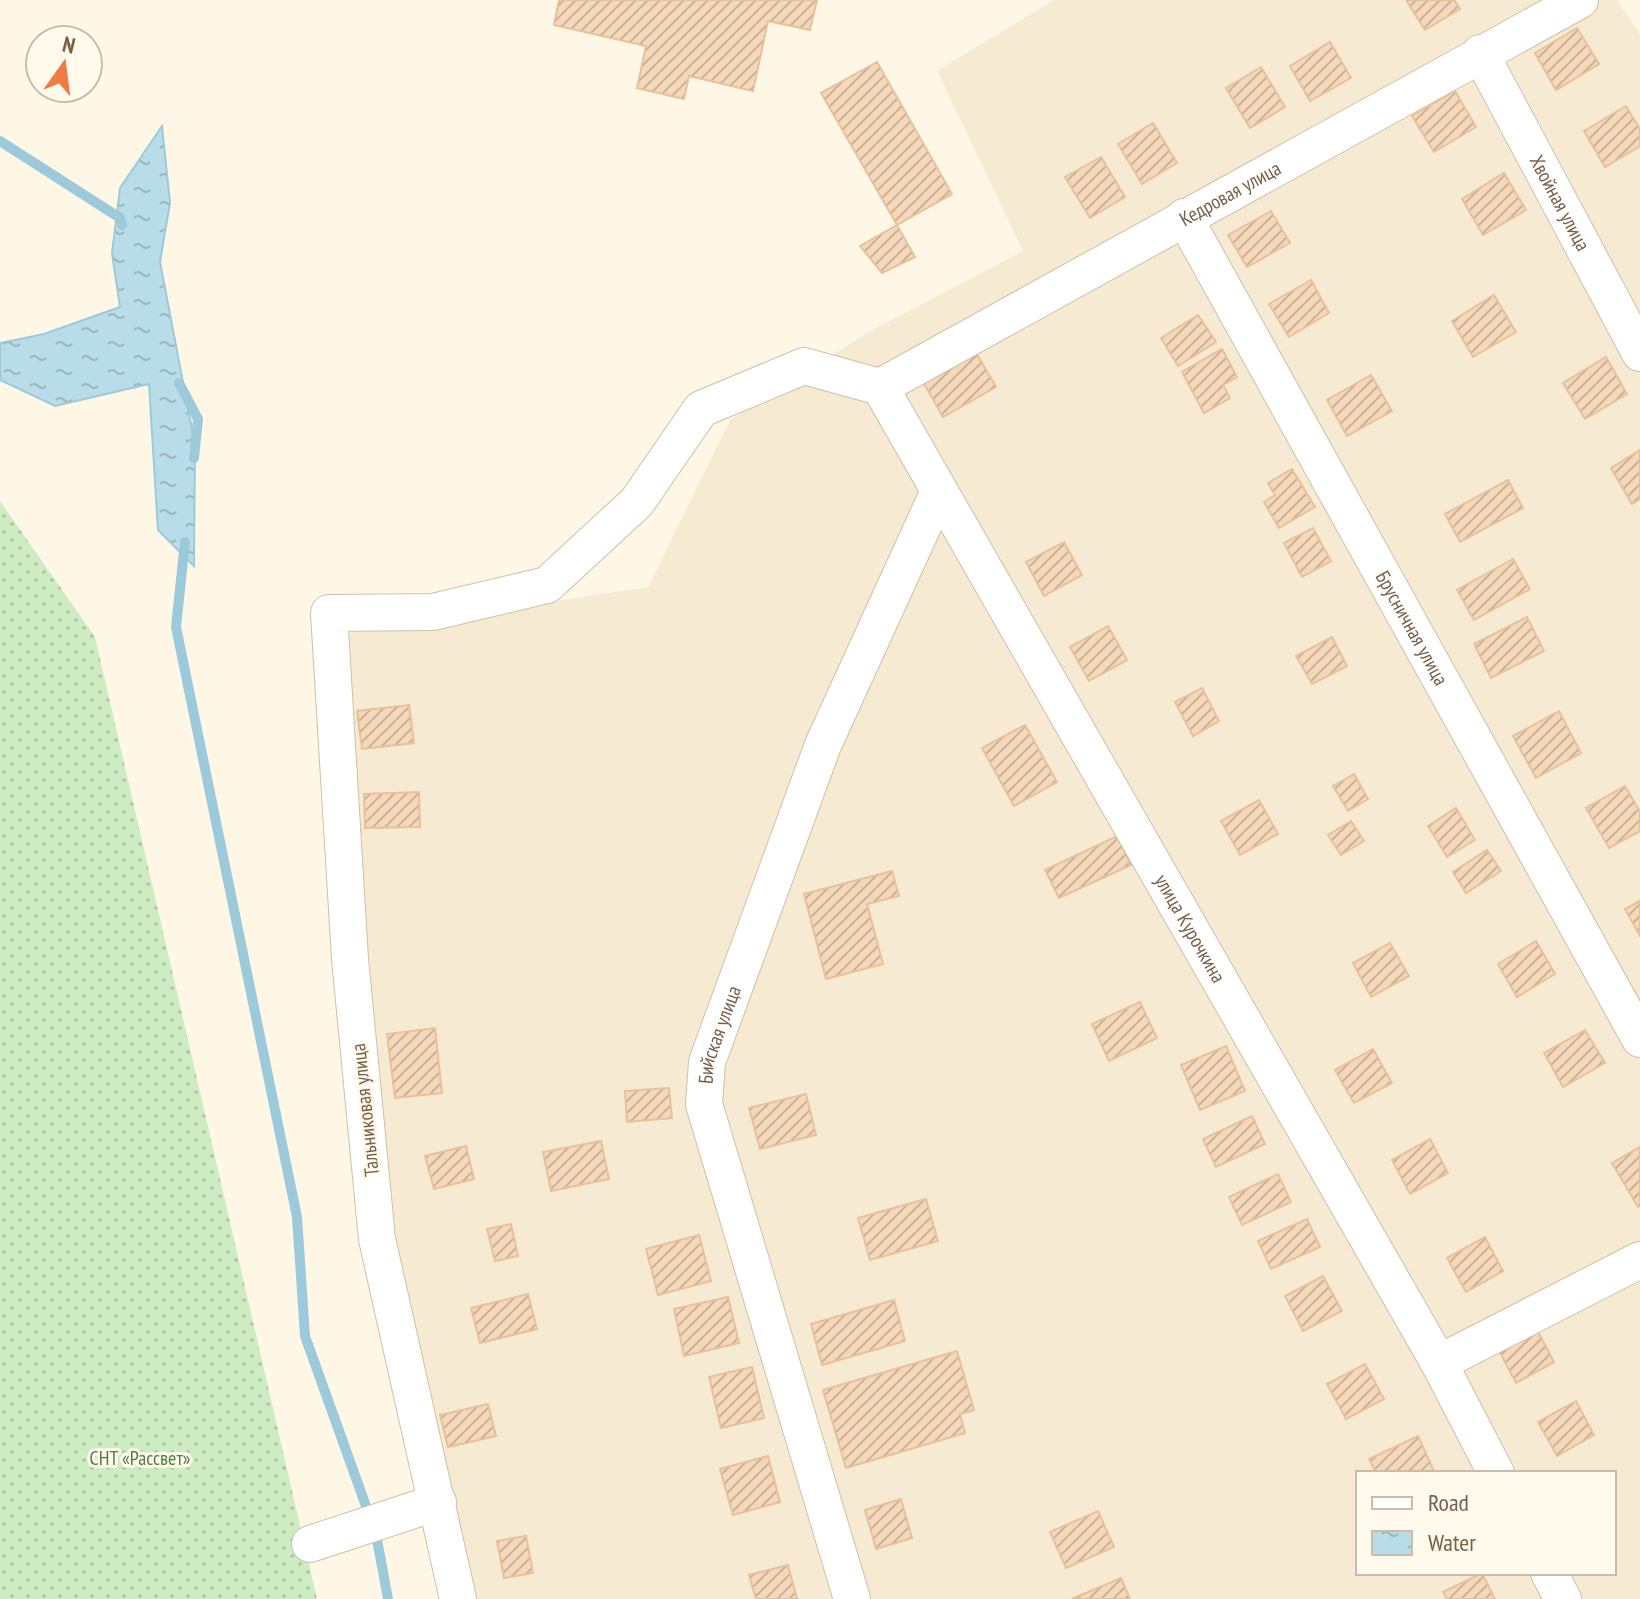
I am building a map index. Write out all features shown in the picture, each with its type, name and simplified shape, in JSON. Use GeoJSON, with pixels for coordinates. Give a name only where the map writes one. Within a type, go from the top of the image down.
{"type":"FeatureCollection","features":[{"type":"Feature","properties":{"kind":"street","name":"Кедровая улица"},"geometry":{"type":"LineString","coordinates":[[880,387],[1580,0]]}},
{"type":"Feature","properties":{"kind":"street","name":"Хвойная улица"},"geometry":{"type":"LineString","coordinates":[[1480,53],[1640,353]]}},
{"type":"Feature","properties":{"kind":"street","name":"Брусничная улица"},"geometry":{"type":"LineString","coordinates":[[1184,217],[1640,1039]]}},
{"type":"Feature","properties":{"kind":"street","name":"Тальниковая улица"},"geometry":{"type":"LineString","coordinates":[[458,1599],[438,1502],[415,1421],[377,1239],[350,959],[329,613],[433,612],[547,585],[637,502],[701,409],[804,366],[880,387]]}},
{"type":"Feature","properties":{"kind":"street","name":"улица Курочкина"},"geometry":{"type":"LineString","coordinates":[[880,387],[1439,1363],[1495,1471]]}},
{"type":"Feature","properties":{"kind":"street","name":"Бийская улица"},"geometry":{"type":"LineString","coordinates":[[852,1599],[704,1104],[707,1062],[823,745],[939,491]]}},
{"type":"Feature","properties":{"kind":"street"},"geometry":{"type":"LineString","coordinates":[[1439,1363],[1640,1260]]}},
{"type":"Feature","properties":{"kind":"street"},"geometry":{"type":"LineString","coordinates":[[310,1544],[438,1502]]}},
{"type":"Feature","properties":{"kind":"shaded area"},"geometry":{"type":"Polygon","coordinates":[[[1054,0],[1617,0],[1640,34],[1640,1599],[452,1599],[362,1076],[328,636],[648,587],[730,420],[867,333],[1023,251],[937,71],[1054,0]]]}},
{"type":"Feature","properties":{"kind":"green space","name":"СНТ «Рассвет»"},"geometry":{"type":"Polygon","coordinates":[[[0,501],[95,637],[317,1599],[0,1599],[0,501]]]}},
{"type":"Feature","properties":{"kind":"water"},"geometry":{"type":"Polygon","coordinates":[[[162,126],[170,203],[160,262],[195,445],[194,566],[158,530],[149,384],[55,406],[0,380],[0,343],[44,334],[120,307],[112,253],[120,188],[162,126]]]}},
{"type":"Feature","properties":{"kind":"building"},"geometry":{"type":"Polygon","coordinates":[[[559,0],[817,0],[810,30],[768,21],[753,91],[689,76],[684,99],[637,88],[646,46],[554,25],[559,0]]]}},
{"type":"Feature","properties":{"kind":"building"},"geometry":{"type":"Polygon","coordinates":[[[1406,0],[1454,0],[1460,9],[1425,30],[1406,0]]]}},
{"type":"Feature","properties":{"kind":"building"},"geometry":{"type":"Polygon","coordinates":[[[1577,28],[1599,64],[1556,90],[1535,53],[1577,28]]]}},
{"type":"Feature","properties":{"kind":"building"},"geometry":{"type":"Polygon","coordinates":[[[1330,42],[1351,78],[1310,101],[1290,66],[1330,42]]]}},
{"type":"Feature","properties":{"kind":"building"},"geometry":{"type":"Polygon","coordinates":[[[877,62],[952,194],[897,225],[821,93],[877,62]]]}},
{"type":"Feature","properties":{"kind":"building"},"geometry":{"type":"Polygon","coordinates":[[[1261,67],[1285,107],[1250,128],[1226,88],[1261,67]]]}},
{"type":"Feature","properties":{"kind":"building"},"geometry":{"type":"Polygon","coordinates":[[[1455,91],[1476,127],[1434,152],[1412,116],[1455,91]]]}},
{"type":"Feature","properties":{"kind":"building"},"geometry":{"type":"Polygon","coordinates":[[[1626,106],[1640,129],[1640,146],[1605,167],[1584,131],[1626,106]]]}},
{"type":"Feature","properties":{"kind":"building"},"geometry":{"type":"Polygon","coordinates":[[[1153,123],[1177,163],[1142,184],[1118,144],[1153,123]]]}},
{"type":"Feature","properties":{"kind":"building"},"geometry":{"type":"Polygon","coordinates":[[[1101,157],[1125,197],[1090,218],[1065,177],[1101,157]]]}},
{"type":"Feature","properties":{"kind":"building"},"geometry":{"type":"Polygon","coordinates":[[[1504,173],[1526,210],[1483,235],[1462,199],[1504,173]]]}},
{"type":"Feature","properties":{"kind":"building"},"geometry":{"type":"Polygon","coordinates":[[[1271,211],[1290,243],[1247,267],[1228,235],[1271,211]]]}},
{"type":"Feature","properties":{"kind":"building"},"geometry":{"type":"Polygon","coordinates":[[[897,225],[915,257],[882,273],[860,246],[897,225]]]}},
{"type":"Feature","properties":{"kind":"building"},"geometry":{"type":"Polygon","coordinates":[[[1311,280],[1329,313],[1289,337],[1269,304],[1311,280]]]}},
{"type":"Feature","properties":{"kind":"building"},"geometry":{"type":"Polygon","coordinates":[[[1494,295],[1516,332],[1473,357],[1452,321],[1494,295]]]}},
{"type":"Feature","properties":{"kind":"building"},"geometry":{"type":"Polygon","coordinates":[[[1198,315],[1216,342],[1178,366],[1161,338],[1198,315]]]}},
{"type":"Feature","properties":{"kind":"building"},"geometry":{"type":"Polygon","coordinates":[[[1222,349],[1237,377],[1223,385],[1230,398],[1204,413],[1182,372],[1222,349]]]}},
{"type":"Feature","properties":{"kind":"building"},"geometry":{"type":"Polygon","coordinates":[[[975,351],[996,387],[943,417],[922,380],[975,351]]]}},
{"type":"Feature","properties":{"kind":"building"},"geometry":{"type":"Polygon","coordinates":[[[1606,357],[1627,394],[1585,419],[1563,383],[1606,357]]]}},
{"type":"Feature","properties":{"kind":"building"},"geometry":{"type":"Polygon","coordinates":[[[1371,375],[1392,411],[1347,436],[1327,400],[1371,375]]]}},
{"type":"Feature","properties":{"kind":"building"},"geometry":{"type":"Polygon","coordinates":[[[1640,450],[1640,499],[1632,504],[1611,468],[1640,450]]]}},
{"type":"Feature","properties":{"kind":"building"},"geometry":{"type":"Polygon","coordinates":[[[1292,469],[1315,507],[1279,528],[1264,502],[1275,495],[1268,483],[1292,469]]]}},
{"type":"Feature","properties":{"kind":"building"},"geometry":{"type":"Polygon","coordinates":[[[1508,480],[1523,508],[1460,542],[1445,514],[1508,480]]]}},
{"type":"Feature","properties":{"kind":"building"},"geometry":{"type":"Polygon","coordinates":[[[1313,528],[1331,561],[1302,577],[1284,543],[1313,528]]]}},
{"type":"Feature","properties":{"kind":"building"},"geometry":{"type":"Polygon","coordinates":[[[1064,542],[1082,575],[1044,596],[1026,562],[1064,542]]]}},
{"type":"Feature","properties":{"kind":"building"},"geometry":{"type":"Polygon","coordinates":[[[1513,559],[1530,589],[1474,620],[1457,590],[1513,559]]]}},
{"type":"Feature","properties":{"kind":"building"},"geometry":{"type":"Polygon","coordinates":[[[1527,617],[1544,651],[1491,678],[1474,644],[1527,617]]]}},
{"type":"Feature","properties":{"kind":"building"},"geometry":{"type":"Polygon","coordinates":[[[1108,626],[1127,660],[1089,681],[1070,647],[1108,626]]]}},
{"type":"Feature","properties":{"kind":"building"},"geometry":{"type":"Polygon","coordinates":[[[1332,637],[1347,666],[1312,684],[1296,656],[1332,637]]]}},
{"type":"Feature","properties":{"kind":"building"},"geometry":{"type":"Polygon","coordinates":[[[1202,688],[1219,721],[1193,736],[1175,702],[1202,688]]]}},
{"type":"Feature","properties":{"kind":"building"},"geometry":{"type":"Polygon","coordinates":[[[409,705],[414,743],[362,749],[357,711],[409,705]]]}},
{"type":"Feature","properties":{"kind":"building"},"geometry":{"type":"Polygon","coordinates":[[[1559,711],[1581,753],[1536,778],[1513,736],[1559,711]]]}},
{"type":"Feature","properties":{"kind":"building"},"geometry":{"type":"Polygon","coordinates":[[[1025,725],[1057,782],[1014,806],[982,748],[1025,725]]]}},
{"type":"Feature","properties":{"kind":"building"},"geometry":{"type":"Polygon","coordinates":[[[1354,774],[1368,799],[1348,811],[1333,786],[1354,774]]]}},
{"type":"Feature","properties":{"kind":"building"},"geometry":{"type":"Polygon","coordinates":[[[1625,786],[1640,812],[1640,831],[1609,848],[1586,808],[1625,786]]]}},
{"type":"Feature","properties":{"kind":"building"},"geometry":{"type":"Polygon","coordinates":[[[419,792],[420,827],[365,828],[364,794],[419,792]]]}},
{"type":"Feature","properties":{"kind":"building"},"geometry":{"type":"Polygon","coordinates":[[[1259,800],[1278,834],[1240,855],[1221,821],[1259,800]]]}},
{"type":"Feature","properties":{"kind":"building"},"geometry":{"type":"Polygon","coordinates":[[[1456,808],[1475,840],[1447,857],[1428,826],[1456,808]]]}},
{"type":"Feature","properties":{"kind":"building"},"geometry":{"type":"Polygon","coordinates":[[[1351,821],[1364,841],[1341,855],[1328,835],[1351,821]]]}},
{"type":"Feature","properties":{"kind":"building"},"geometry":{"type":"Polygon","coordinates":[[[1117,836],[1131,865],[1059,898],[1045,870],[1117,836]]]}},
{"type":"Feature","properties":{"kind":"building"},"geometry":{"type":"Polygon","coordinates":[[[1487,850],[1501,871],[1466,893],[1453,872],[1487,850]]]}},
{"type":"Feature","properties":{"kind":"building"},"geometry":{"type":"Polygon","coordinates":[[[892,871],[899,896],[867,904],[883,964],[826,979],[804,894],[892,871]]]}},
{"type":"Feature","properties":{"kind":"building"},"geometry":{"type":"Polygon","coordinates":[[[1640,901],[1640,936],[1625,909],[1640,901]]]}},
{"type":"Feature","properties":{"kind":"building"},"geometry":{"type":"Polygon","coordinates":[[[1536,941],[1555,974],[1517,997],[1498,964],[1536,941]]]}},
{"type":"Feature","properties":{"kind":"building"},"geometry":{"type":"Polygon","coordinates":[[[1390,943],[1409,976],[1371,997],[1353,963],[1390,943]]]}},
{"type":"Feature","properties":{"kind":"building"},"geometry":{"type":"Polygon","coordinates":[[[1140,1002],[1157,1038],[1109,1061],[1092,1024],[1140,1002]]]}},
{"type":"Feature","properties":{"kind":"building"},"geometry":{"type":"Polygon","coordinates":[[[435,1028],[442,1093],[395,1098],[387,1034],[435,1028]]]}},
{"type":"Feature","properties":{"kind":"building"},"geometry":{"type":"Polygon","coordinates":[[[1585,1030],[1605,1063],[1563,1087],[1544,1053],[1585,1030]]]}},
{"type":"Feature","properties":{"kind":"building"},"geometry":{"type":"Polygon","coordinates":[[[1226,1046],[1245,1091],[1200,1110],[1181,1065],[1226,1046]]]}},
{"type":"Feature","properties":{"kind":"building"},"geometry":{"type":"Polygon","coordinates":[[[1373,1049],[1392,1083],[1354,1103],[1335,1070],[1373,1049]]]}},
{"type":"Feature","properties":{"kind":"building"},"geometry":{"type":"Polygon","coordinates":[[[669,1088],[672,1118],[627,1122],[625,1091],[669,1088]]]}},
{"type":"Feature","properties":{"kind":"building"},"geometry":{"type":"Polygon","coordinates":[[[806,1094],[816,1135],[760,1149],[749,1108],[806,1094]]]}},
{"type":"Feature","properties":{"kind":"building"},"geometry":{"type":"Polygon","coordinates":[[[1252,1116],[1265,1144],[1216,1167],[1203,1139],[1252,1116]]]}},
{"type":"Feature","properties":{"kind":"building"},"geometry":{"type":"Polygon","coordinates":[[[1430,1139],[1448,1173],[1410,1194],[1392,1160],[1430,1139]]]}},
{"type":"Feature","properties":{"kind":"building"},"geometry":{"type":"Polygon","coordinates":[[[601,1141],[609,1179],[551,1191],[543,1152],[601,1141]]]}},
{"type":"Feature","properties":{"kind":"building"},"geometry":{"type":"Polygon","coordinates":[[[466,1146],[474,1179],[434,1189],[425,1156],[466,1146]]]}},
{"type":"Feature","properties":{"kind":"building"},"geometry":{"type":"Polygon","coordinates":[[[1640,1147],[1640,1206],[1638,1207],[1612,1163],[1640,1147]]]}},
{"type":"Feature","properties":{"kind":"building"},"geometry":{"type":"Polygon","coordinates":[[[1278,1174],[1291,1202],[1242,1225],[1229,1197],[1278,1174]]]}},
{"type":"Feature","properties":{"kind":"building"},"geometry":{"type":"Polygon","coordinates":[[[926,1199],[938,1241],[870,1260],[858,1218],[926,1199]]]}},
{"type":"Feature","properties":{"kind":"building"},"geometry":{"type":"Polygon","coordinates":[[[1307,1219],[1320,1247],[1271,1269],[1258,1241],[1307,1219]]]}},
{"type":"Feature","properties":{"kind":"building"},"geometry":{"type":"Polygon","coordinates":[[[511,1224],[518,1256],[495,1261],[487,1229],[511,1224]]]}},
{"type":"Feature","properties":{"kind":"building"},"geometry":{"type":"Polygon","coordinates":[[[699,1235],[711,1281],[658,1295],[646,1249],[699,1235]]]}},
{"type":"Feature","properties":{"kind":"building"},"geometry":{"type":"Polygon","coordinates":[[[1485,1237],[1503,1271],[1466,1292],[1447,1258],[1485,1237]]]}},
{"type":"Feature","properties":{"kind":"building"},"geometry":{"type":"Polygon","coordinates":[[[1323,1276],[1342,1311],[1303,1331],[1285,1296],[1323,1276]]]}},
{"type":"Feature","properties":{"kind":"building"},"geometry":{"type":"Polygon","coordinates":[[[528,1294],[537,1329],[480,1343],[471,1308],[528,1294]]]}},
{"type":"Feature","properties":{"kind":"building"},"geometry":{"type":"Polygon","coordinates":[[[728,1297],[739,1343],[684,1356],[674,1309],[728,1297]]]}},
{"type":"Feature","properties":{"kind":"building"},"geometry":{"type":"Polygon","coordinates":[[[894,1300],[905,1341],[822,1365],[811,1324],[894,1300]]]}},
{"type":"Feature","properties":{"kind":"building"},"geometry":{"type":"Polygon","coordinates":[[[1536,1328],[1554,1362],[1516,1383],[1498,1349],[1536,1328]]]}},
{"type":"Feature","properties":{"kind":"building"},"geometry":{"type":"Polygon","coordinates":[[[957,1351],[974,1410],[960,1414],[965,1433],[846,1468],[823,1390],[957,1351]]]}},
{"type":"Feature","properties":{"kind":"building"},"geometry":{"type":"Polygon","coordinates":[[[1365,1364],[1384,1399],[1346,1419],[1327,1384],[1365,1364]]]}},
{"type":"Feature","properties":{"kind":"building"},"geometry":{"type":"Polygon","coordinates":[[[752,1367],[764,1418],[721,1428],[709,1377],[752,1367]]]}},
{"type":"Feature","properties":{"kind":"building"},"geometry":{"type":"Polygon","coordinates":[[[1576,1401],[1594,1435],[1557,1456],[1538,1422],[1576,1401]]]}},
{"type":"Feature","properties":{"kind":"building"},"geometry":{"type":"Polygon","coordinates":[[[488,1404],[496,1436],[448,1447],[440,1415],[488,1404]]]}},
{"type":"Feature","properties":{"kind":"building"},"geometry":{"type":"Polygon","coordinates":[[[1418,1436],[1434,1471],[1375,1471],[1369,1459],[1418,1436]]]}},
{"type":"Feature","properties":{"kind":"building"},"geometry":{"type":"Polygon","coordinates":[[[768,1456],[780,1502],[733,1515],[720,1469],[768,1456]]]}},
{"type":"Feature","properties":{"kind":"building"},"geometry":{"type":"Polygon","coordinates":[[[901,1499],[912,1538],[876,1549],[865,1510],[901,1499]]]}},
{"type":"Feature","properties":{"kind":"building"},"geometry":{"type":"Polygon","coordinates":[[[1098,1511],[1114,1547],[1066,1568],[1050,1532],[1098,1511]]]}},
{"type":"Feature","properties":{"kind":"building"},"geometry":{"type":"Polygon","coordinates":[[[526,1536],[533,1573],[504,1578],[497,1541],[526,1536]]]}},
{"type":"Feature","properties":{"kind":"building"},"geometry":{"type":"Polygon","coordinates":[[[788,1565],[797,1599],[756,1599],[749,1575],[788,1565]]]}},
{"type":"Feature","properties":{"kind":"building"},"geometry":{"type":"Polygon","coordinates":[[[1483,1575],[1495,1599],[1447,1599],[1443,1592],[1483,1575]]]}},
{"type":"Feature","properties":{"kind":"building"},"geometry":{"type":"Polygon","coordinates":[[[1121,1578],[1130,1599],[1072,1599],[1121,1578]]]}},
{"type":"Feature","properties":{"kind":"waterway"},"geometry":{"type":"LineString","coordinates":[[0,141],[120,218],[122,225]]}},
{"type":"Feature","properties":{"kind":"waterway"},"geometry":{"type":"LineString","coordinates":[[179,383],[198,419],[194,458]]}},
{"type":"Feature","properties":{"kind":"waterway"},"geometry":{"type":"LineString","coordinates":[[185,542],[176,627],[297,1217],[305,1336],[376,1534],[388,1599]]}}]}
